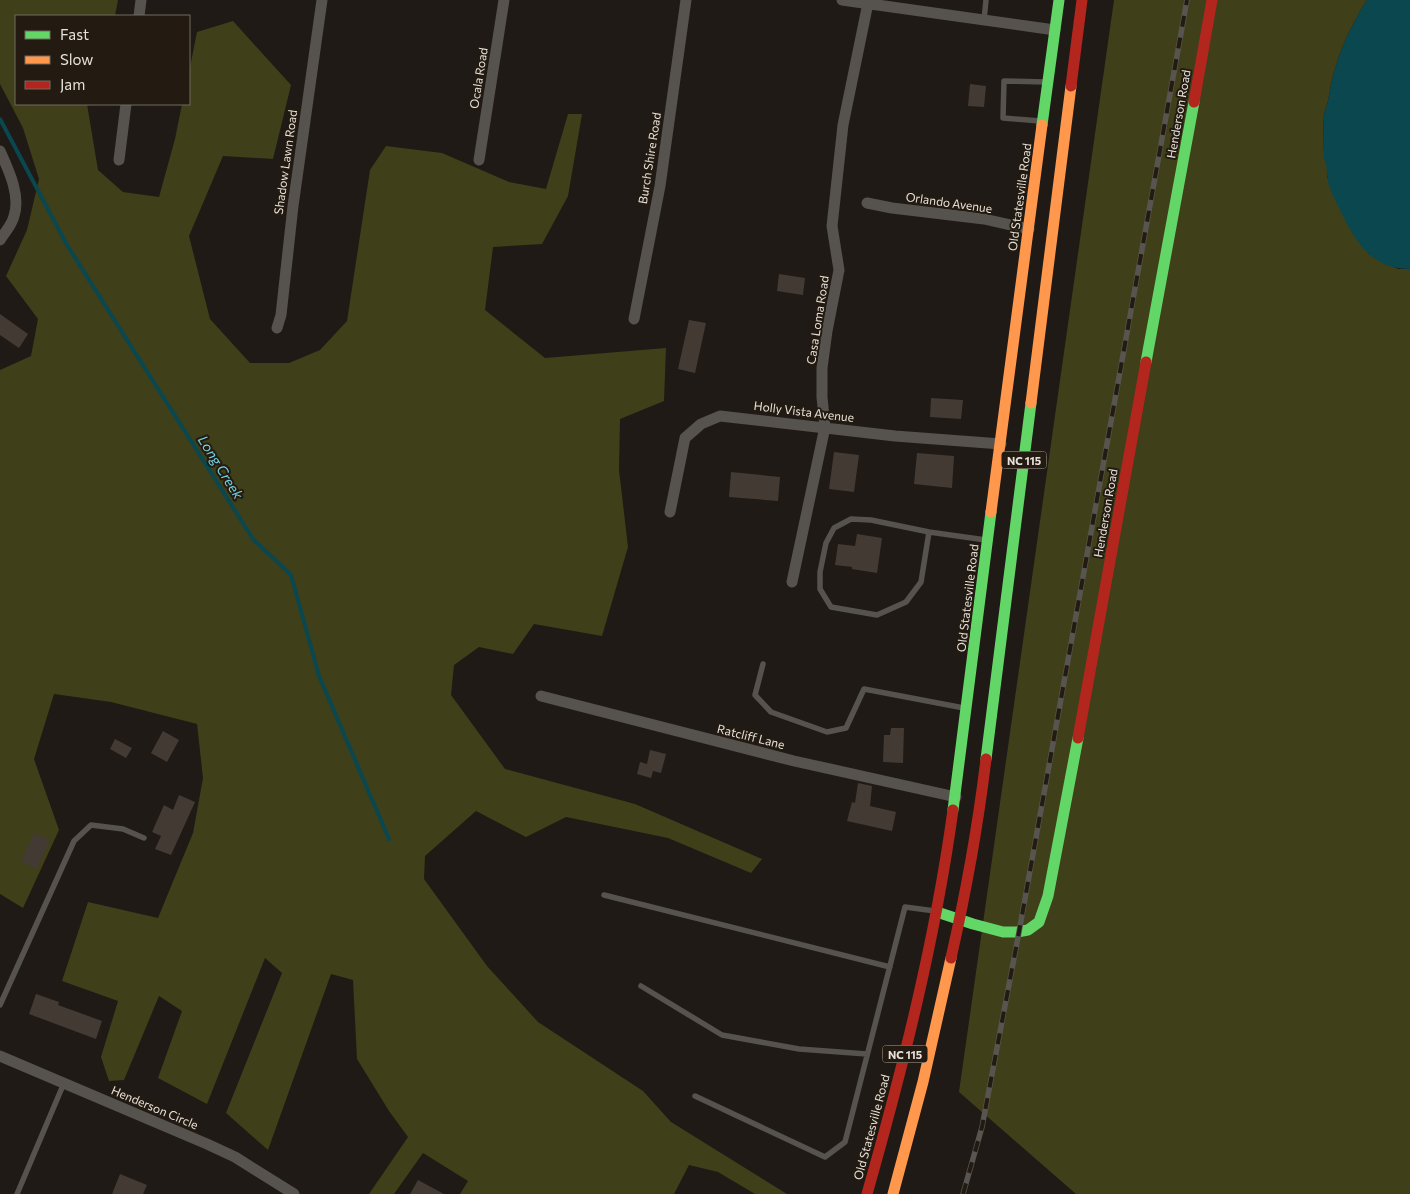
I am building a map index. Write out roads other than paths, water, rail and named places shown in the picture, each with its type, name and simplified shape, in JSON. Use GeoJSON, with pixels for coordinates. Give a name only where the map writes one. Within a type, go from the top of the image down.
{"type":"FeatureCollection","features":[{"type":"Feature","properties":{"kind":"main road","name":"Old Statesville Road"},"geometry":{"type":"LineString","coordinates":[[867,1194],[901,1072],[921,990],[937,912],[956,797],[1000,444],[1059,0]]}},
{"type":"Feature","properties":{"kind":"main road","name":"NC 115"},"geometry":{"type":"LineString","coordinates":[[893,1194],[923,1082],[960,920],[982,794],[1050,240],[1082,0]]}},
{"type":"Feature","properties":{"kind":"main road","name":"Henderson Road"},"geometry":{"type":"LineString","coordinates":[[937,912],[985,928],[1013,932],[1028,931],[1038,924],[1048,896],[1212,0]]}},
{"type":"Feature","properties":{"kind":"street"},"geometry":{"type":"LineString","coordinates":[[139,15],[141,0]]}},
{"type":"Feature","properties":{"kind":"street","name":"Shadow Lawn Road"},"geometry":{"type":"LineString","coordinates":[[277,328],[281,315],[292,206],[322,0]]}},
{"type":"Feature","properties":{"kind":"street","name":"Ocala Road"},"geometry":{"type":"LineString","coordinates":[[479,160],[504,0]]}},
{"type":"Feature","properties":{"kind":"street","name":"Burch Shire Road"},"geometry":{"type":"LineString","coordinates":[[634,319],[658,195],[686,0]]}},
{"type":"Feature","properties":{"kind":"street"},"geometry":{"type":"LineString","coordinates":[[842,0],[1055,30]]}},
{"type":"Feature","properties":{"kind":"street","name":"Casa Loma Road"},"geometry":{"type":"LineString","coordinates":[[792,582],[826,427],[822,397],[822,368],[838,270],[832,226],[843,125],[868,3]]}},
{"type":"Feature","properties":{"kind":"street"},"geometry":{"type":"LineString","coordinates":[[118,160],[126,105]]}},
{"type":"Feature","properties":{"kind":"street"},"geometry":{"type":"LineString","coordinates":[[0,151],[7,166],[16,198],[14,216],[10,226],[0,240]]}},
{"type":"Feature","properties":{"kind":"street","name":"Orlando Avenue"},"geometry":{"type":"LineString","coordinates":[[867,203],[892,208],[984,219],[1029,229]]}},
{"type":"Feature","properties":{"kind":"street","name":"Holly Vista Avenue"},"geometry":{"type":"LineString","coordinates":[[670,512],[685,438],[701,424],[720,416],[895,436],[1000,444]]}},
{"type":"Feature","properties":{"kind":"street","name":"Ratcliff Lane"},"geometry":{"type":"LineString","coordinates":[[541,696],[794,761],[956,797]]}},
{"type":"Feature","properties":{"kind":"street","name":"Henderson Circle"},"geometry":{"type":"LineString","coordinates":[[0,1056],[235,1157],[294,1194]]}},
{"type":"Feature","properties":{"kind":"lane"},"geometry":{"type":"LineString","coordinates":[[984,20],[986,0]]}},
{"type":"Feature","properties":{"kind":"lane"},"geometry":{"type":"LineString","coordinates":[[1043,121],[1003,118],[1004,81],[1048,82]]}},
{"type":"Feature","properties":{"kind":"lane"},"geometry":{"type":"LineString","coordinates":[[929,532],[921,582],[906,602],[877,615],[831,607],[820,589],[820,572],[826,543],[834,528],[851,519],[871,520],[929,532],[988,540]]}},
{"type":"Feature","properties":{"kind":"lane"},"geometry":{"type":"LineString","coordinates":[[763,664],[755,695],[771,712],[827,732],[846,728],[864,689],[966,709]]}},
{"type":"Feature","properties":{"kind":"lane"},"geometry":{"type":"LineString","coordinates":[[0,1004],[74,841],[91,825],[123,828],[144,838]]}},
{"type":"Feature","properties":{"kind":"lane"},"geometry":{"type":"LineString","coordinates":[[604,895],[890,966]]}},
{"type":"Feature","properties":{"kind":"lane"},"geometry":{"type":"LineString","coordinates":[[695,1096],[825,1157],[845,1142],[905,907],[937,912]]}},
{"type":"Feature","properties":{"kind":"lane"},"geometry":{"type":"LineString","coordinates":[[641,986],[722,1035],[799,1049],[867,1054]]}},
{"type":"Feature","properties":{"kind":"lane"},"geometry":{"type":"LineString","coordinates":[[17,1194],[64,1083]]}},
{"type":"Feature","properties":{"kind":"water"},"geometry":{"type":"Polygon","coordinates":[[[1367,0],[1410,0],[1410,269],[1396,268],[1375,259],[1358,242],[1331,191],[1324,158],[1324,115],[1334,71],[1348,35],[1367,0]]]}},
{"type":"Feature","properties":{"kind":"waterway","name":"Long Creek"},"geometry":{"type":"LineString","coordinates":[[0,119],[67,245],[253,539],[291,575],[319,676],[389,839]]}},
{"type":"Feature","properties":{"kind":"railway"},"geometry":{"type":"LineString","coordinates":[[963,1194],[982,1127],[1019,932],[1187,0]]}}]}
